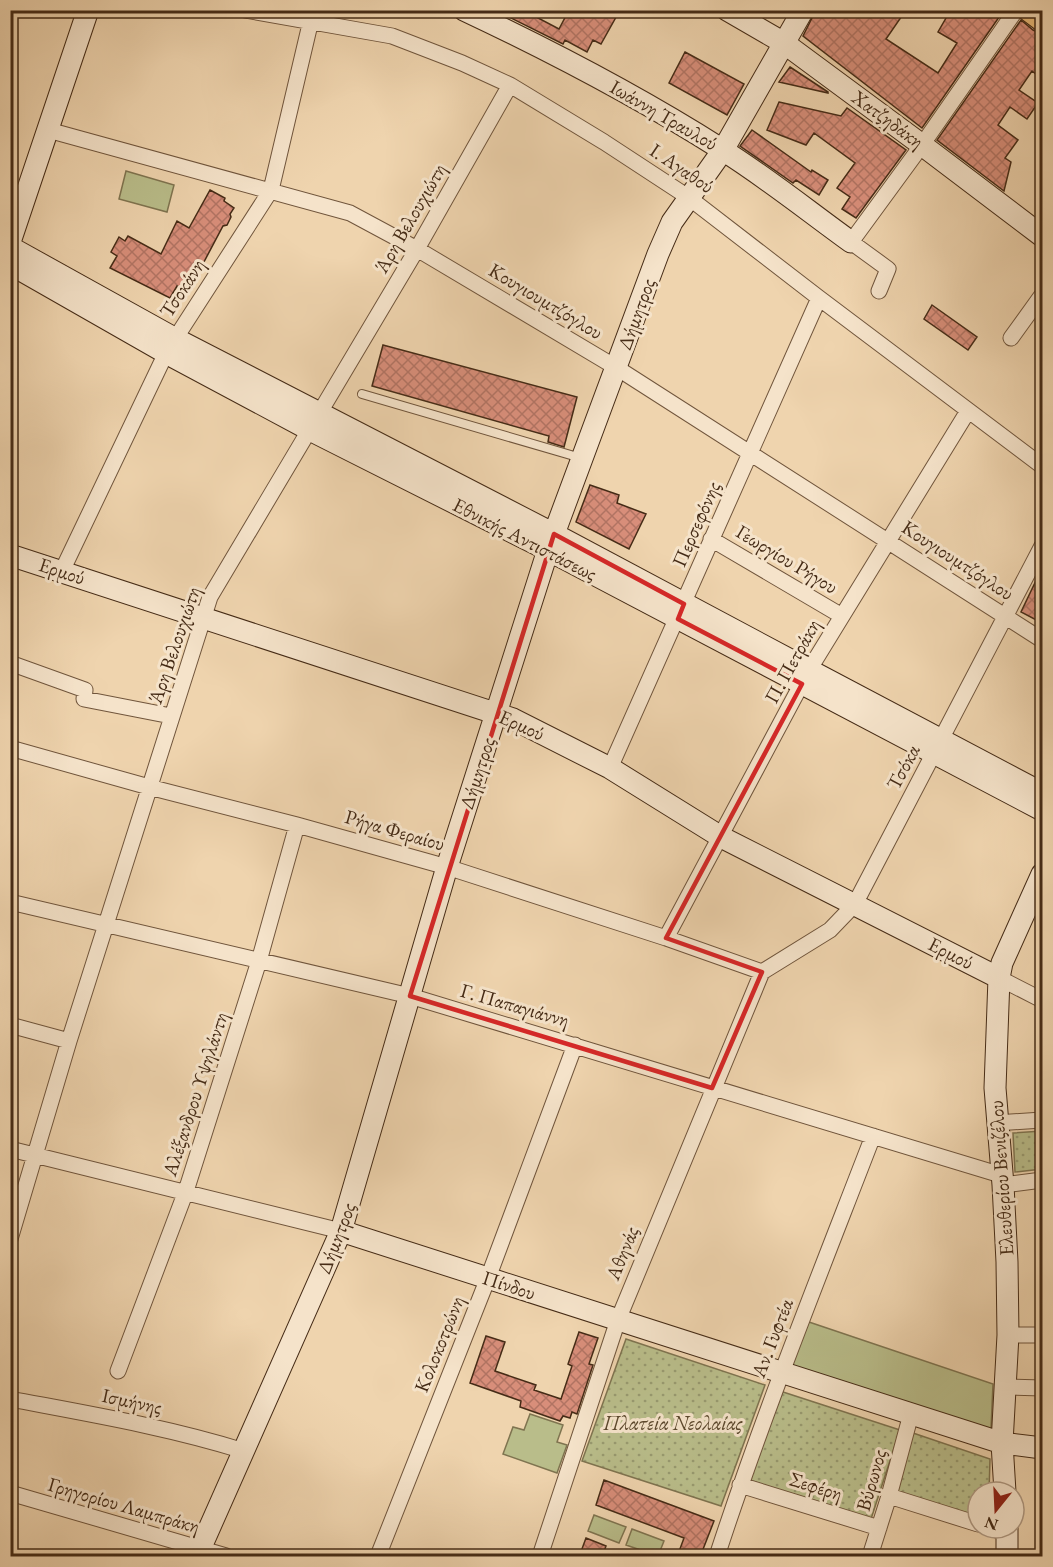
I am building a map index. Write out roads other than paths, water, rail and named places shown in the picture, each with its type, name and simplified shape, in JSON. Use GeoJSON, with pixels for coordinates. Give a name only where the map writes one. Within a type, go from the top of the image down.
{"type":"FeatureCollection","features":[{"type":"Feature","properties":{"kind":"main road"},"geometry":{"type":"LineString","coordinates":[[1030,10],[1042,19]]}},
{"type":"Feature","properties":{"kind":"street"},"geometry":{"type":"LineString","coordinates":[[10,242],[88,10]]}},
{"type":"Feature","properties":{"kind":"street","name":"Ι. Αγαθού"},"geometry":{"type":"LineString","coordinates":[[245,10],[392,36],[510,85],[604,142],[688,197],[1042,466]]}},
{"type":"Feature","properties":{"kind":"street","name":"Ιωάννη Τραυλού"},"geometry":{"type":"LineString","coordinates":[[464,10],[617,87],[723,150],[851,242]]}},
{"type":"Feature","properties":{"kind":"street","name":"Χατζηδάκη"},"geometry":{"type":"LineString","coordinates":[[727,10],[784,43],[1042,236]]}},
{"type":"Feature","properties":{"kind":"street","name":"Δήμητρος"},"geometry":{"type":"LineString","coordinates":[[199,1553],[341,1231],[447,867],[551,542],[658,254],[672,222],[723,150],[803,10]]}},
{"type":"Feature","properties":{"kind":"street"},"geometry":{"type":"LineString","coordinates":[[879,291],[888,269],[851,242],[1016,10]]}},
{"type":"Feature","properties":{"kind":"street","name":"Τσοκάνη"},"geometry":{"type":"LineString","coordinates":[[62,571],[170,345],[271,190],[310,20]]}},
{"type":"Feature","properties":{"kind":"street","name":"Άρη Βελουχιώτη"},"geometry":{"type":"LineString","coordinates":[[10,1239],[69,1041],[210,597],[417,249],[510,85]]}},
{"type":"Feature","properties":{"kind":"street","name":"Κουγιουμτζόγλου"},"geometry":{"type":"LineString","coordinates":[[48,130],[350,213],[417,249],[617,368],[1042,640]]}},
{"type":"Feature","properties":{"kind":"street","name":"Εθνικής Αντιστάσεως"},"geometry":{"type":"LineString","coordinates":[[10,247],[170,345]]}},
{"type":"Feature","properties":{"kind":"street","name":"Εθνικής Αντιστάσεως"},"geometry":{"type":"LineString","coordinates":[[10,264],[551,542],[937,745],[1042,793]]}},
{"type":"Feature","properties":{"kind":"street"},"geometry":{"type":"LineString","coordinates":[[1011,338],[1042,295]]}},
{"type":"Feature","properties":{"kind":"street","name":"Περσεφόνης"},"geometry":{"type":"LineString","coordinates":[[610,768],[819,298]]}},
{"type":"Feature","properties":{"kind":"street","name":"Π. Πετράκη"},"geometry":{"type":"LineString","coordinates":[[666,938],[805,677],[968,411]]}},
{"type":"Feature","properties":{"kind":"street","name":"Γεωργίου Ρήγου"},"geometry":{"type":"LineString","coordinates":[[711,539],[842,616]]}},
{"type":"Feature","properties":{"kind":"street","name":"Τσόκα"},"geometry":{"type":"LineString","coordinates":[[762,972],[830,930],[855,904],[1042,546]]}},
{"type":"Feature","properties":{"kind":"street","name":"Ερμού"},"geometry":{"type":"LineString","coordinates":[[10,555],[513,719],[610,768],[721,837],[999,978]]}},
{"type":"Feature","properties":{"kind":"street"},"geometry":{"type":"LineString","coordinates":[[10,663],[85,690],[84,699],[171,716]]}},
{"type":"Feature","properties":{"kind":"street","name":"Εθνικής Αντιστάσεως"},"geometry":{"type":"LineString","coordinates":[[937,745],[1042,810]]}},
{"type":"Feature","properties":{"kind":"street","name":"Ρήγα Φεραίου"},"geometry":{"type":"LineString","coordinates":[[10,748],[447,867],[666,938],[762,972]]}},
{"type":"Feature","properties":{"kind":"street","name":"Αλέξανδρου Υψηλάντη"},"geometry":{"type":"LineString","coordinates":[[118,1371],[186,1191],[259,961],[297,825]]}},
{"type":"Feature","properties":{"kind":"street","name":"Ελευθερίου Βενιζέλου"},"geometry":{"type":"LineString","coordinates":[[1004,1480],[1002,1443],[1008,1335],[1002,1180],[996,1123],[995,1047],[999,978],[1002,963],[1042,874]]}},
{"type":"Feature","properties":{"kind":"street","name":"Γ. Παπαγιάννη"},"geometry":{"type":"LineString","coordinates":[[10,902],[410,996],[873,1136],[1002,1180]]}},
{"type":"Feature","properties":{"kind":"street","name":"Αθηνάς"},"geometry":{"type":"LineString","coordinates":[[540,1557],[618,1320],[712,1088],[762,972]]}},
{"type":"Feature","properties":{"kind":"street"},"geometry":{"type":"LineString","coordinates":[[999,978],[1042,1000]]}},
{"type":"Feature","properties":{"kind":"street"},"geometry":{"type":"LineString","coordinates":[[10,1025],[69,1041]]}},
{"type":"Feature","properties":{"kind":"street","name":"Κολοκοτρώνη"},"geometry":{"type":"LineString","coordinates":[[378,1557],[488,1278],[576,1045]]}},
{"type":"Feature","properties":{"kind":"street"},"geometry":{"type":"LineString","coordinates":[[996,1123],[1042,1120]]}},
{"type":"Feature","properties":{"kind":"street","name":"Αν. Γυφτέα"},"geometry":{"type":"LineString","coordinates":[[717,1557],[740,1485],[781,1373],[873,1136]]}},
{"type":"Feature","properties":{"kind":"street","name":"Πίνδου"},"geometry":{"type":"LineString","coordinates":[[10,1149],[341,1231],[1002,1443],[1042,1448]]}},
{"type":"Feature","properties":{"kind":"street"},"geometry":{"type":"LineString","coordinates":[[1002,1180],[1042,1180]]}},
{"type":"Feature","properties":{"kind":"street"},"geometry":{"type":"LineString","coordinates":[[1008,1335],[1042,1335]]}},
{"type":"Feature","properties":{"kind":"street"},"geometry":{"type":"LineString","coordinates":[[1006,1386],[1042,1388]]}},
{"type":"Feature","properties":{"kind":"street","name":"Ισμήνης"},"geometry":{"type":"LineString","coordinates":[[10,1399],[150,1426],[244,1451]]}},
{"type":"Feature","properties":{"kind":"street","name":"Βύρωνος"},"geometry":{"type":"LineString","coordinates":[[870,1557],[911,1414]]}},
{"type":"Feature","properties":{"kind":"street","name":"Σεφέρη"},"geometry":{"type":"LineString","coordinates":[[740,1485],[879,1528]]}},
{"type":"Feature","properties":{"kind":"street","name":"Γρηγορίου Λαμπράκη"},"geometry":{"type":"LineString","coordinates":[[10,1493],[199,1553],[226,1557]]}},
{"type":"Feature","properties":{"kind":"street"},"geometry":{"type":"LineString","coordinates":[[889,1496],[966,1520]]}},
{"type":"Feature","properties":{"kind":"street"},"geometry":{"type":"LineString","coordinates":[[1003,1540],[1007,1557]]}},
{"type":"Feature","properties":{"kind":"lane"},"geometry":{"type":"LineString","coordinates":[[362,394],[583,458]]}},
{"type":"Feature","properties":{"kind":"park label","name":"Πλατεία Νεολαίας"},"geometry":{"type":"Point","coordinates":[673,1423]}}]}
